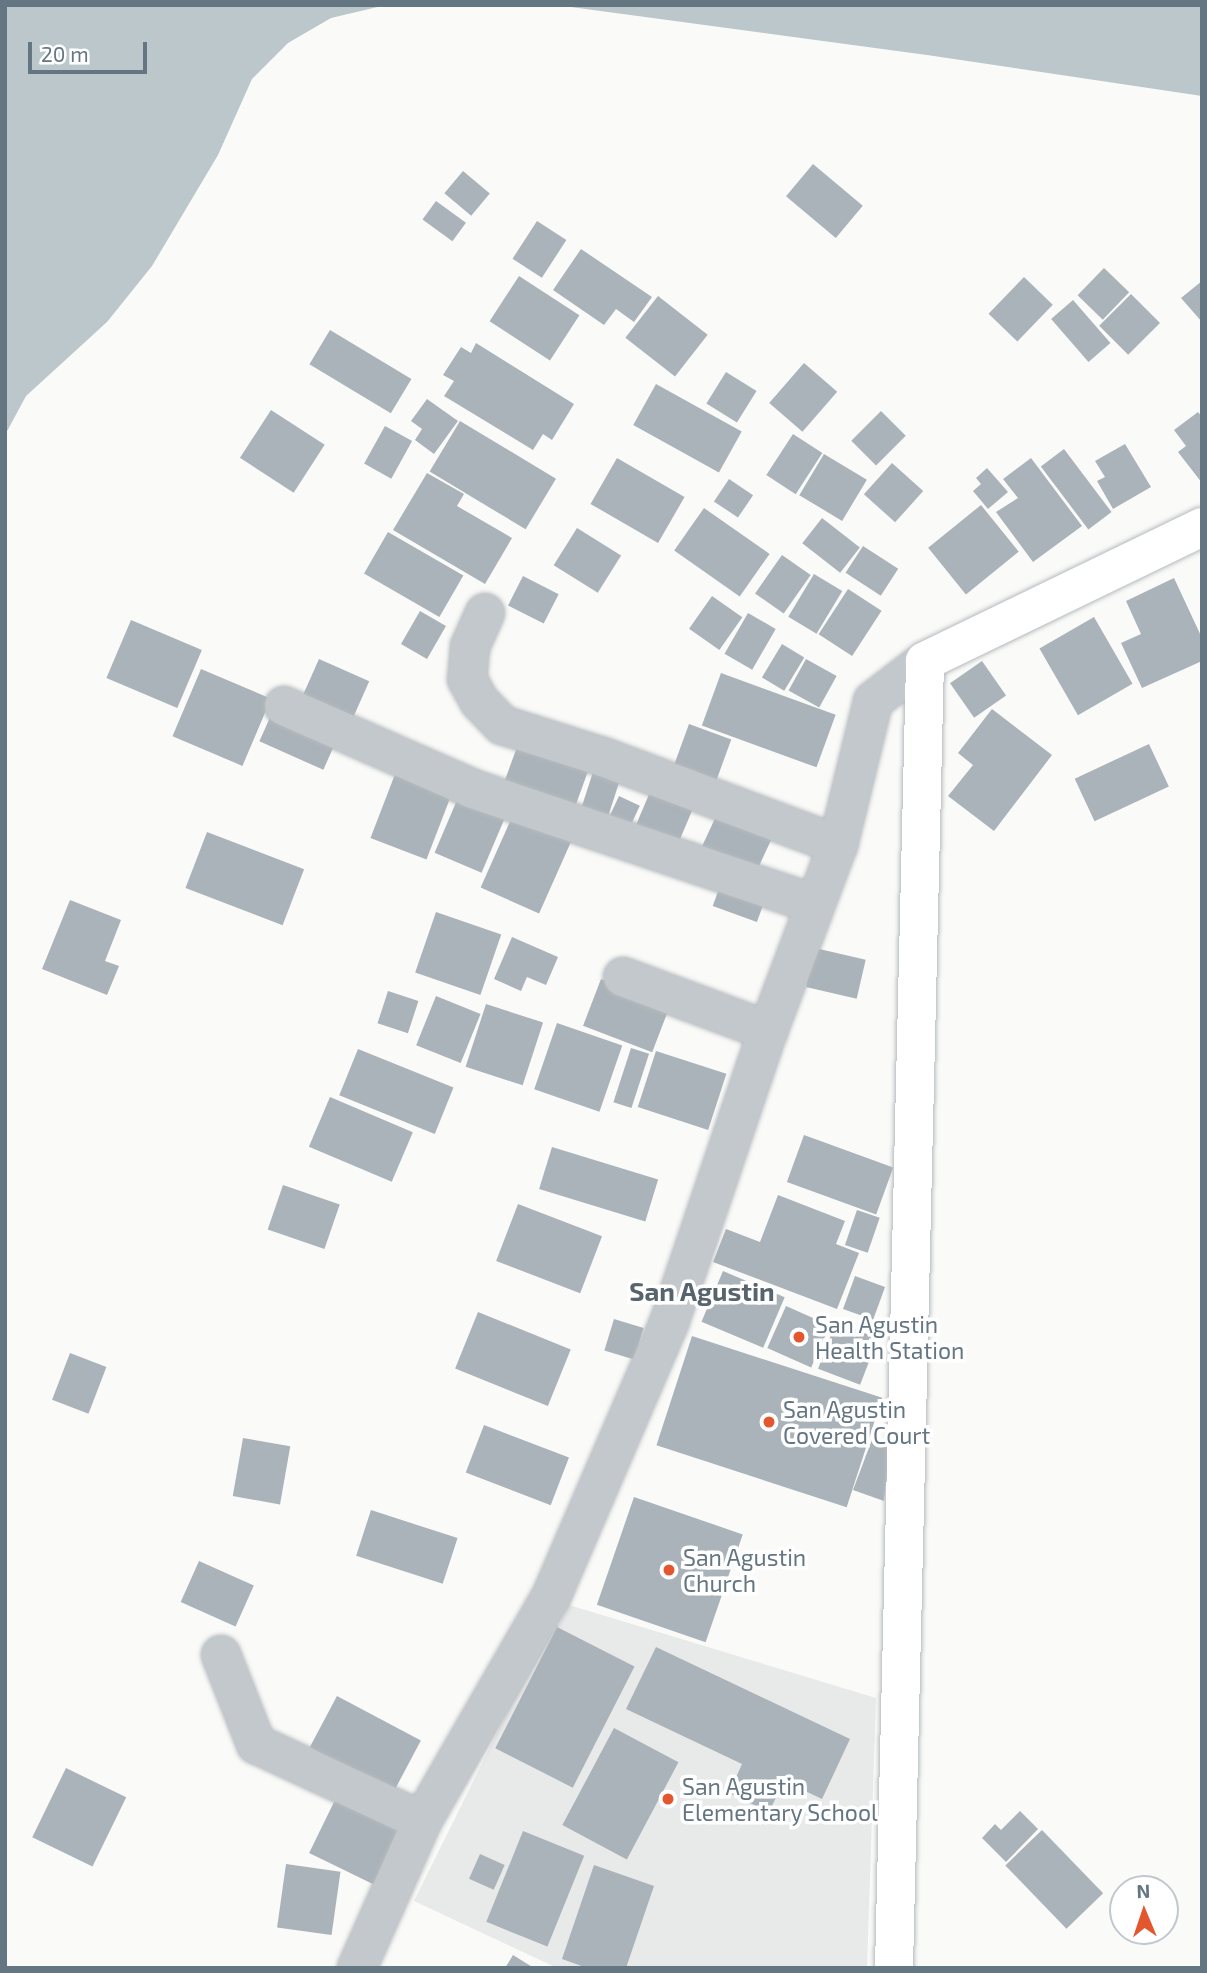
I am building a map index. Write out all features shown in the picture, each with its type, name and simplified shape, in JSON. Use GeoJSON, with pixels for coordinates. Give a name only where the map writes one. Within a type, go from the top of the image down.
{"type":"FeatureCollection","features":[{"type":"Feature","properties":{"kind":"main road"},"geometry":{"type":"LineString","coordinates":[[894,1968],[925,661],[1202,527]]}},
{"type":"Feature","properties":{"kind":"street"},"geometry":{"type":"LineString","coordinates":[[485,613],[470,647],[467,679],[479,701],[502,726],[603,757],[838,845]]}},
{"type":"Feature","properties":{"kind":"street"},"geometry":{"type":"LineString","coordinates":[[357,1968],[422,1821],[551,1597],[669,1323],[768,1031],[838,845],[873,701],[925,661]]}},
{"type":"Feature","properties":{"kind":"street"},"geometry":{"type":"LineString","coordinates":[[284,706],[474,789],[814,904]]}},
{"type":"Feature","properties":{"kind":"street"},"geometry":{"type":"LineString","coordinates":[[623,977],[768,1031]]}},
{"type":"Feature","properties":{"kind":"street"},"geometry":{"type":"LineString","coordinates":[[220,1655],[256,1744],[422,1821]]}},
{"type":"Feature","properties":{"kind":"shaded area"},"geometry":{"type":"Polygon","coordinates":[[[5,5],[386,5],[331,18],[288,43],[252,79],[218,155],[152,266],[107,322],[26,396],[5,435],[5,5]]]}},
{"type":"Feature","properties":{"kind":"shaded area"},"geometry":{"type":"Polygon","coordinates":[[[556,5],[1202,5],[1202,96],[927,55],[556,5]]]}},
{"type":"Feature","properties":{"kind":"shaded area","name":"San Agustin Elementary School"},"geometry":{"type":"Polygon","coordinates":[[[569,1605],[876,1698],[867,1968],[557,1968],[414,1901],[552,1622],[559,1625],[569,1605]]]}},
{"type":"Feature","properties":{"kind":"building"},"geometry":{"type":"Polygon","coordinates":[[[813,164],[863,206],[836,238],[786,196],[813,164]]]}},
{"type":"Feature","properties":{"kind":"building"},"geometry":{"type":"Polygon","coordinates":[[[463,171],[490,193],[471,216],[444,193],[463,171]]]}},
{"type":"Feature","properties":{"kind":"building"},"geometry":{"type":"Polygon","coordinates":[[[436,201],[466,223],[452,241],[422,220],[436,201]]]}},
{"type":"Feature","properties":{"kind":"building"},"geometry":{"type":"Polygon","coordinates":[[[537,221],[566,240],[542,278],[512,259],[537,221]]]}},
{"type":"Feature","properties":{"kind":"building"},"geometry":{"type":"Polygon","coordinates":[[[581,249],[652,297],[634,322],[616,309],[604,325],[553,290],[581,249]]]}},
{"type":"Feature","properties":{"kind":"building"},"geometry":{"type":"Polygon","coordinates":[[[1104,268],[1129,292],[1103,320],[1078,295],[1104,268]]]}},
{"type":"Feature","properties":{"kind":"building"},"geometry":{"type":"Polygon","coordinates":[[[519,276],[579,315],[550,361],[490,321],[519,276]]]}},
{"type":"Feature","properties":{"kind":"building"},"geometry":{"type":"Polygon","coordinates":[[[1024,277],[1053,305],[1017,341],[989,314],[1024,277]]]}},
{"type":"Feature","properties":{"kind":"building"},"geometry":{"type":"Polygon","coordinates":[[[1202,281],[1202,322],[1181,298],[1202,281]]]}},
{"type":"Feature","properties":{"kind":"building"},"geometry":{"type":"Polygon","coordinates":[[[1131,294],[1160,323],[1128,355],[1099,326],[1131,294]]]}},
{"type":"Feature","properties":{"kind":"building"},"geometry":{"type":"Polygon","coordinates":[[[658,296],[708,335],[675,377],[625,338],[658,296]]]}},
{"type":"Feature","properties":{"kind":"building"},"geometry":{"type":"Polygon","coordinates":[[[1073,300],[1110,343],[1089,362],[1051,319],[1073,300]]]}},
{"type":"Feature","properties":{"kind":"building"},"geometry":{"type":"Polygon","coordinates":[[[330,330],[411,379],[391,413],[309,364],[330,330]]]}},
{"type":"Feature","properties":{"kind":"building"},"geometry":{"type":"Polygon","coordinates":[[[476,343],[574,404],[552,440],[543,434],[533,450],[444,396],[454,381],[443,375],[461,347],[471,353],[476,343]]]}},
{"type":"Feature","properties":{"kind":"building"},"geometry":{"type":"Polygon","coordinates":[[[804,363],[837,392],[802,432],[769,403],[804,363]]]}},
{"type":"Feature","properties":{"kind":"building"},"geometry":{"type":"Polygon","coordinates":[[[726,372],[757,391],[737,422],[706,403],[726,372]]]}},
{"type":"Feature","properties":{"kind":"building"},"geometry":{"type":"Polygon","coordinates":[[[656,384],[742,432],[719,473],[633,425],[656,384]]]}},
{"type":"Feature","properties":{"kind":"building"},"geometry":{"type":"Polygon","coordinates":[[[427,399],[458,421],[434,454],[415,440],[422,429],[411,421],[427,399]]]}},
{"type":"Feature","properties":{"kind":"building"},"geometry":{"type":"Polygon","coordinates":[[[271,410],[325,445],[294,493],[240,458],[271,410]]]}},
{"type":"Feature","properties":{"kind":"building"},"geometry":{"type":"Polygon","coordinates":[[[881,411],[906,436],[876,465],[851,441],[881,411]]]}},
{"type":"Feature","properties":{"kind":"building"},"geometry":{"type":"Polygon","coordinates":[[[1198,412],[1202,417],[1202,483],[1178,452],[1186,446],[1174,430],[1198,412]]]}},
{"type":"Feature","properties":{"kind":"building"},"geometry":{"type":"Polygon","coordinates":[[[460,421],[556,479],[526,529],[430,472],[460,421]]]}},
{"type":"Feature","properties":{"kind":"building"},"geometry":{"type":"Polygon","coordinates":[[[385,426],[412,441],[391,479],[364,464],[385,426]]]}},
{"type":"Feature","properties":{"kind":"building"},"geometry":{"type":"Polygon","coordinates":[[[793,434],[822,453],[796,494],[766,475],[793,434]]]}},
{"type":"Feature","properties":{"kind":"building"},"geometry":{"type":"Polygon","coordinates":[[[1125,444],[1151,487],[1113,509],[1097,481],[1105,477],[1095,461],[1125,444]]]}},
{"type":"Feature","properties":{"kind":"building"},"geometry":{"type":"Polygon","coordinates":[[[1064,449],[1112,512],[1088,530],[1041,466],[1064,449]]]}},
{"type":"Feature","properties":{"kind":"building"},"geometry":{"type":"Polygon","coordinates":[[[824,454],[867,480],[842,521],[799,495],[824,454]]]}},
{"type":"Feature","properties":{"kind":"building"},"geometry":{"type":"Polygon","coordinates":[[[617,458],[685,497],[658,543],[590,504],[617,458]]]}},
{"type":"Feature","properties":{"kind":"building"},"geometry":{"type":"Polygon","coordinates":[[[1031,458],[1082,526],[1033,562],[996,512],[1018,498],[1003,479],[1031,458]]]}},
{"type":"Feature","properties":{"kind":"building"},"geometry":{"type":"Polygon","coordinates":[[[892,463],[923,491],[895,522],[864,494],[892,463]]]}},
{"type":"Feature","properties":{"kind":"building"},"geometry":{"type":"Polygon","coordinates":[[[987,468],[1008,492],[988,509],[973,491],[981,484],[976,478],[987,468]]]}},
{"type":"Feature","properties":{"kind":"building"},"geometry":{"type":"Polygon","coordinates":[[[427,473],[464,494],[457,506],[512,538],[485,584],[393,530],[427,473]]]}},
{"type":"Feature","properties":{"kind":"building"},"geometry":{"type":"Polygon","coordinates":[[[729,479],[753,495],[738,518],[714,501],[729,479]]]}},
{"type":"Feature","properties":{"kind":"building"},"geometry":{"type":"Polygon","coordinates":[[[981,505],[1019,552],[966,594],[928,548],[981,505]]]}},
{"type":"Feature","properties":{"kind":"building"},"geometry":{"type":"Polygon","coordinates":[[[704,508],[770,554],[740,596],[674,551],[704,508]]]}},
{"type":"Feature","properties":{"kind":"building"},"geometry":{"type":"Polygon","coordinates":[[[822,518],[860,548],[840,573],[802,543],[822,518]]]}},
{"type":"Feature","properties":{"kind":"building"},"geometry":{"type":"Polygon","coordinates":[[[577,528],[621,556],[598,593],[554,565],[577,528]]]}},
{"type":"Feature","properties":{"kind":"building"},"geometry":{"type":"Polygon","coordinates":[[[388,532],[463,576],[439,617],[364,574],[388,532]]]}},
{"type":"Feature","properties":{"kind":"building"},"geometry":{"type":"Polygon","coordinates":[[[863,546],[898,569],[881,596],[846,573],[863,546]]]}},
{"type":"Feature","properties":{"kind":"building"},"geometry":{"type":"Polygon","coordinates":[[[782,555],[811,575],[784,614],[755,594],[782,555]]]}},
{"type":"Feature","properties":{"kind":"building"},"geometry":{"type":"Polygon","coordinates":[[[814,574],[842,591],[817,634],[788,617],[814,574]]]}},
{"type":"Feature","properties":{"kind":"building"},"geometry":{"type":"Polygon","coordinates":[[[523,576],[559,594],[544,624],[508,605],[523,576]]]}},
{"type":"Feature","properties":{"kind":"building"},"geometry":{"type":"Polygon","coordinates":[[[1174,578],[1202,638],[1202,661],[1142,688],[1121,643],[1141,634],[1126,601],[1174,578]]]}},
{"type":"Feature","properties":{"kind":"building"},"geometry":{"type":"Polygon","coordinates":[[[848,589],[882,611],[852,656],[819,634],[848,589]]]}},
{"type":"Feature","properties":{"kind":"building"},"geometry":{"type":"Polygon","coordinates":[[[712,596],[742,617],[719,650],[689,629],[712,596]]]}},
{"type":"Feature","properties":{"kind":"building"},"geometry":{"type":"Polygon","coordinates":[[[420,611],[446,626],[427,659],[401,644],[420,611]]]}},
{"type":"Feature","properties":{"kind":"building"},"geometry":{"type":"Polygon","coordinates":[[[748,613],[776,629],[752,670],[724,654],[748,613]]]}},
{"type":"Feature","properties":{"kind":"building"},"geometry":{"type":"Polygon","coordinates":[[[1094,617],[1132,684],[1078,715],[1039,648],[1094,617]]]}},
{"type":"Feature","properties":{"kind":"building"},"geometry":{"type":"Polygon","coordinates":[[[131,620],[202,650],[177,708],[106,678],[131,620]]]}},
{"type":"Feature","properties":{"kind":"building"},"geometry":{"type":"Polygon","coordinates":[[[782,644],[804,657],[784,691],[762,677],[782,644]]]}},
{"type":"Feature","properties":{"kind":"building"},"geometry":{"type":"Polygon","coordinates":[[[319,659],[369,681],[350,724],[300,702],[319,659]]]}},
{"type":"Feature","properties":{"kind":"building"},"geometry":{"type":"Polygon","coordinates":[[[806,659],[837,676],[819,707],[789,690],[806,659]]]}},
{"type":"Feature","properties":{"kind":"building"},"geometry":{"type":"Polygon","coordinates":[[[982,661],[1006,695],[974,718],[950,683],[982,661]]]}},
{"type":"Feature","properties":{"kind":"building"},"geometry":{"type":"Polygon","coordinates":[[[201,669],[271,699],[242,766],[172,736],[201,669]]]}},
{"type":"Feature","properties":{"kind":"building"},"geometry":{"type":"Polygon","coordinates":[[[721,673],[836,715],[816,767],[702,726],[721,673]]]}},
{"type":"Feature","properties":{"kind":"building"},"geometry":{"type":"Polygon","coordinates":[[[992,709],[1052,755],[994,831],[948,796],[973,765],[958,753],[992,709]]]}},
{"type":"Feature","properties":{"kind":"building"},"geometry":{"type":"Polygon","coordinates":[[[272,713],[336,741],[323,770],[259,741],[272,713]]]}},
{"type":"Feature","properties":{"kind":"building"},"geometry":{"type":"Polygon","coordinates":[[[689,724],[731,739],[714,786],[672,771],[689,724]]]}},
{"type":"Feature","properties":{"kind":"building"},"geometry":{"type":"Polygon","coordinates":[[[521,736],[591,762],[575,808],[504,782],[521,736]]]}},
{"type":"Feature","properties":{"kind":"building"},"geometry":{"type":"Polygon","coordinates":[[[1149,744],[1169,787],[1095,821],[1075,779],[1149,744]]]}},
{"type":"Feature","properties":{"kind":"building"},"geometry":{"type":"Polygon","coordinates":[[[397,769],[453,791],[426,860],[370,838],[397,769]]]}},
{"type":"Feature","properties":{"kind":"building"},"geometry":{"type":"Polygon","coordinates":[[[594,769],[621,778],[605,826],[578,818],[594,769]]]}},
{"type":"Feature","properties":{"kind":"building"},"geometry":{"type":"Polygon","coordinates":[[[653,785],[695,803],[673,855],[631,837],[653,785]]]}},
{"type":"Feature","properties":{"kind":"building"},"geometry":{"type":"Polygon","coordinates":[[[460,793],[507,813],[482,873],[435,853],[460,793]]]}},
{"type":"Feature","properties":{"kind":"building"},"geometry":{"type":"Polygon","coordinates":[[[619,796],[640,806],[626,835],[605,825],[619,796]]]}},
{"type":"Feature","properties":{"kind":"building"},"geometry":{"type":"Polygon","coordinates":[[[516,808],[574,834],[539,914],[481,887],[516,808]]]}},
{"type":"Feature","properties":{"kind":"building"},"geometry":{"type":"Polygon","coordinates":[[[718,812],[772,837],[751,884],[696,858],[718,812]]]}},
{"type":"Feature","properties":{"kind":"building"},"geometry":{"type":"Polygon","coordinates":[[[207,832],[304,869],[283,925],[185,888],[207,832]]]}},
{"type":"Feature","properties":{"kind":"building"},"geometry":{"type":"Polygon","coordinates":[[[724,875],[768,891],[757,922],[713,906],[724,875]]]}},
{"type":"Feature","properties":{"kind":"building"},"geometry":{"type":"Polygon","coordinates":[[[70,900],[121,920],[105,961],[119,966],[107,995],[42,969],[70,900]]]}},
{"type":"Feature","properties":{"kind":"building"},"geometry":{"type":"Polygon","coordinates":[[[436,912],[501,934],[480,995],[415,973],[436,912]]]}},
{"type":"Feature","properties":{"kind":"building"},"geometry":{"type":"Polygon","coordinates":[[[512,937],[558,957],[546,985],[527,977],[521,991],[494,979],[512,937]]]}},
{"type":"Feature","properties":{"kind":"building"},"geometry":{"type":"Polygon","coordinates":[[[815,948],[866,960],[857,999],[806,987],[815,948]]]}},
{"type":"Feature","properties":{"kind":"building"},"geometry":{"type":"Polygon","coordinates":[[[601,979],[670,1006],[652,1052],[583,1026],[601,979]]]}},
{"type":"Feature","properties":{"kind":"building"},"geometry":{"type":"Polygon","coordinates":[[[388,991],[418,1001],[408,1033],[377,1023],[388,991]]]}},
{"type":"Feature","properties":{"kind":"building"},"geometry":{"type":"Polygon","coordinates":[[[436,996],[481,1014],[461,1063],[416,1045],[436,996]]]}},
{"type":"Feature","properties":{"kind":"building"},"geometry":{"type":"Polygon","coordinates":[[[486,1004],[543,1023],[523,1085],[466,1067],[486,1004]]]}},
{"type":"Feature","properties":{"kind":"building"},"geometry":{"type":"Polygon","coordinates":[[[557,1023],[622,1045],[599,1112],[534,1089],[557,1023]]]}},
{"type":"Feature","properties":{"kind":"building"},"geometry":{"type":"Polygon","coordinates":[[[631,1048],[649,1054],[631,1108],[613,1102],[631,1048]]]}},
{"type":"Feature","properties":{"kind":"building"},"geometry":{"type":"Polygon","coordinates":[[[358,1049],[453,1088],[435,1134],[339,1095],[358,1049]]]}},
{"type":"Feature","properties":{"kind":"building"},"geometry":{"type":"Polygon","coordinates":[[[656,1051],[726,1074],[708,1130],[638,1107],[656,1051]]]}},
{"type":"Feature","properties":{"kind":"building"},"geometry":{"type":"Polygon","coordinates":[[[330,1097],[413,1132],[392,1182],[309,1147],[330,1097]]]}},
{"type":"Feature","properties":{"kind":"building"},"geometry":{"type":"Polygon","coordinates":[[[804,1135],[893,1167],[876,1214],[787,1182],[804,1135]]]}},
{"type":"Feature","properties":{"kind":"building"},"geometry":{"type":"Polygon","coordinates":[[[552,1147],[658,1179],[645,1222],[539,1189],[552,1147]]]}},
{"type":"Feature","properties":{"kind":"building"},"geometry":{"type":"Polygon","coordinates":[[[283,1185],[340,1205],[324,1249],[268,1229],[283,1185]]]}},
{"type":"Feature","properties":{"kind":"building"},"geometry":{"type":"Polygon","coordinates":[[[778,1195],[845,1221],[836,1244],[859,1253],[837,1309],[713,1262],[726,1229],[760,1242],[778,1195]]]}},
{"type":"Feature","properties":{"kind":"building"},"geometry":{"type":"Polygon","coordinates":[[[518,1204],[602,1236],[580,1293],[496,1261],[518,1204]]]}},
{"type":"Feature","properties":{"kind":"building"},"geometry":{"type":"Polygon","coordinates":[[[857,1210],[880,1218],[868,1253],[845,1245],[857,1210]]]}},
{"type":"Feature","properties":{"kind":"building"},"geometry":{"type":"Polygon","coordinates":[[[723,1271],[785,1297],[763,1348],[702,1322],[723,1271]]]}},
{"type":"Feature","properties":{"kind":"building"},"geometry":{"type":"Polygon","coordinates":[[[855,1276],[885,1287],[873,1320],[843,1309],[855,1276]]]}},
{"type":"Feature","properties":{"kind":"building","name":"San Agustin Health Station"},"geometry":{"type":"Polygon","coordinates":[[[786,1306],[830,1326],[811,1368],[767,1348],[786,1306]]]}},
{"type":"Feature","properties":{"kind":"building"},"geometry":{"type":"Polygon","coordinates":[[[478,1312],[571,1349],[548,1406],[455,1369],[478,1312]]]}},
{"type":"Feature","properties":{"kind":"building"},"geometry":{"type":"Polygon","coordinates":[[[614,1319],[644,1328],[634,1360],[604,1351],[614,1319]]]}},
{"type":"Feature","properties":{"kind":"building"},"geometry":{"type":"Polygon","coordinates":[[[836,1322],[878,1338],[860,1385],[818,1369],[836,1322]]]}},
{"type":"Feature","properties":{"kind":"building","name":"San Agustin Covered Court"},"geometry":{"type":"Polygon","coordinates":[[[692,1336],[882,1398],[847,1507],[656,1445],[692,1336]]]}},
{"type":"Feature","properties":{"kind":"building"},"geometry":{"type":"Polygon","coordinates":[[[70,1353],[106,1367],[88,1414],[52,1400],[70,1353]]]}},
{"type":"Feature","properties":{"kind":"building"},"geometry":{"type":"Polygon","coordinates":[[[484,1425],[569,1458],[551,1505],[466,1473],[484,1425]]]}},
{"type":"Feature","properties":{"kind":"building"},"geometry":{"type":"Polygon","coordinates":[[[873,1437],[890,1446],[884,1501],[853,1490],[873,1437]]]}},
{"type":"Feature","properties":{"kind":"building"},"geometry":{"type":"Polygon","coordinates":[[[243,1438],[290,1446],[280,1504],[233,1496],[243,1438]]]}},
{"type":"Feature","properties":{"kind":"building","name":"San Agustin Church"},"geometry":{"type":"Polygon","coordinates":[[[634,1497],[743,1534],[706,1642],[597,1605],[634,1497]]]}},
{"type":"Feature","properties":{"kind":"building"},"geometry":{"type":"Polygon","coordinates":[[[371,1510],[458,1538],[443,1584],[356,1556],[371,1510]]]}},
{"type":"Feature","properties":{"kind":"building"},"geometry":{"type":"Polygon","coordinates":[[[199,1561],[254,1585],[236,1627],[181,1602],[199,1561]]]}},
{"type":"Feature","properties":{"kind":"building"},"geometry":{"type":"Polygon","coordinates":[[[557,1627],[635,1666],[573,1788],[495,1748],[557,1627]]]}},
{"type":"Feature","properties":{"kind":"building"},"geometry":{"type":"Polygon","coordinates":[[[656,1647],[850,1739],[822,1799],[784,1781],[769,1812],[729,1793],[742,1764],[626,1709],[656,1647]]]}},
{"type":"Feature","properties":{"kind":"building"},"geometry":{"type":"Polygon","coordinates":[[[337,1696],[421,1741],[394,1792],[310,1747],[337,1696]]]}},
{"type":"Feature","properties":{"kind":"building"},"geometry":{"type":"Polygon","coordinates":[[[614,1728],[678,1762],[627,1859],[562,1825],[614,1728]]]}},
{"type":"Feature","properties":{"kind":"building"},"geometry":{"type":"Polygon","coordinates":[[[66,1768],[126,1797],[92,1867],[32,1837],[66,1768]]]}},
{"type":"Feature","properties":{"kind":"building"},"geometry":{"type":"Polygon","coordinates":[[[335,1800],[400,1832],[374,1885],[309,1853],[335,1800]]]}},
{"type":"Feature","properties":{"kind":"building"},"geometry":{"type":"Polygon","coordinates":[[[1020,1811],[1038,1829],[1006,1862],[982,1838],[995,1824],[1001,1830],[1020,1811]]]}},
{"type":"Feature","properties":{"kind":"building"},"geometry":{"type":"Polygon","coordinates":[[[1042,1830],[1103,1893],[1066,1929],[1005,1865],[1042,1830]]]}},
{"type":"Feature","properties":{"kind":"building"},"geometry":{"type":"Polygon","coordinates":[[[523,1831],[584,1856],[547,1947],[486,1922],[523,1831]]]}},
{"type":"Feature","properties":{"kind":"building"},"geometry":{"type":"Polygon","coordinates":[[[480,1854],[505,1865],[494,1890],[469,1879],[480,1854]]]}},
{"type":"Feature","properties":{"kind":"building"},"geometry":{"type":"Polygon","coordinates":[[[286,1864],[340,1872],[332,1935],[277,1927],[286,1864]]]}},
{"type":"Feature","properties":{"kind":"building"},"geometry":{"type":"Polygon","coordinates":[[[594,1865],[654,1886],[626,1968],[587,1968],[562,1959],[594,1865]]]}},
{"type":"Feature","properties":{"kind":"building"},"geometry":{"type":"Polygon","coordinates":[[[513,1955],[534,1968],[505,1968],[513,1955]]]}},
{"type":"Feature","properties":{"kind":"place","name":"San Agustin Health Station"},"geometry":{"type":"Point","coordinates":[799,1337]}},
{"type":"Feature","properties":{"kind":"place","name":"San Agustin Covered Court"},"geometry":{"type":"Point","coordinates":[769,1422]}},
{"type":"Feature","properties":{"kind":"place","name":"San Agustin Church"},"geometry":{"type":"Point","coordinates":[669,1570]}},
{"type":"Feature","properties":{"kind":"place","name":"San Agustin Elementary School"},"geometry":{"type":"Point","coordinates":[668,1799]}},
{"type":"Feature","properties":{"kind":"district","name":"San Agustin"},"geometry":{"type":"Point","coordinates":[702,1291]}}]}
